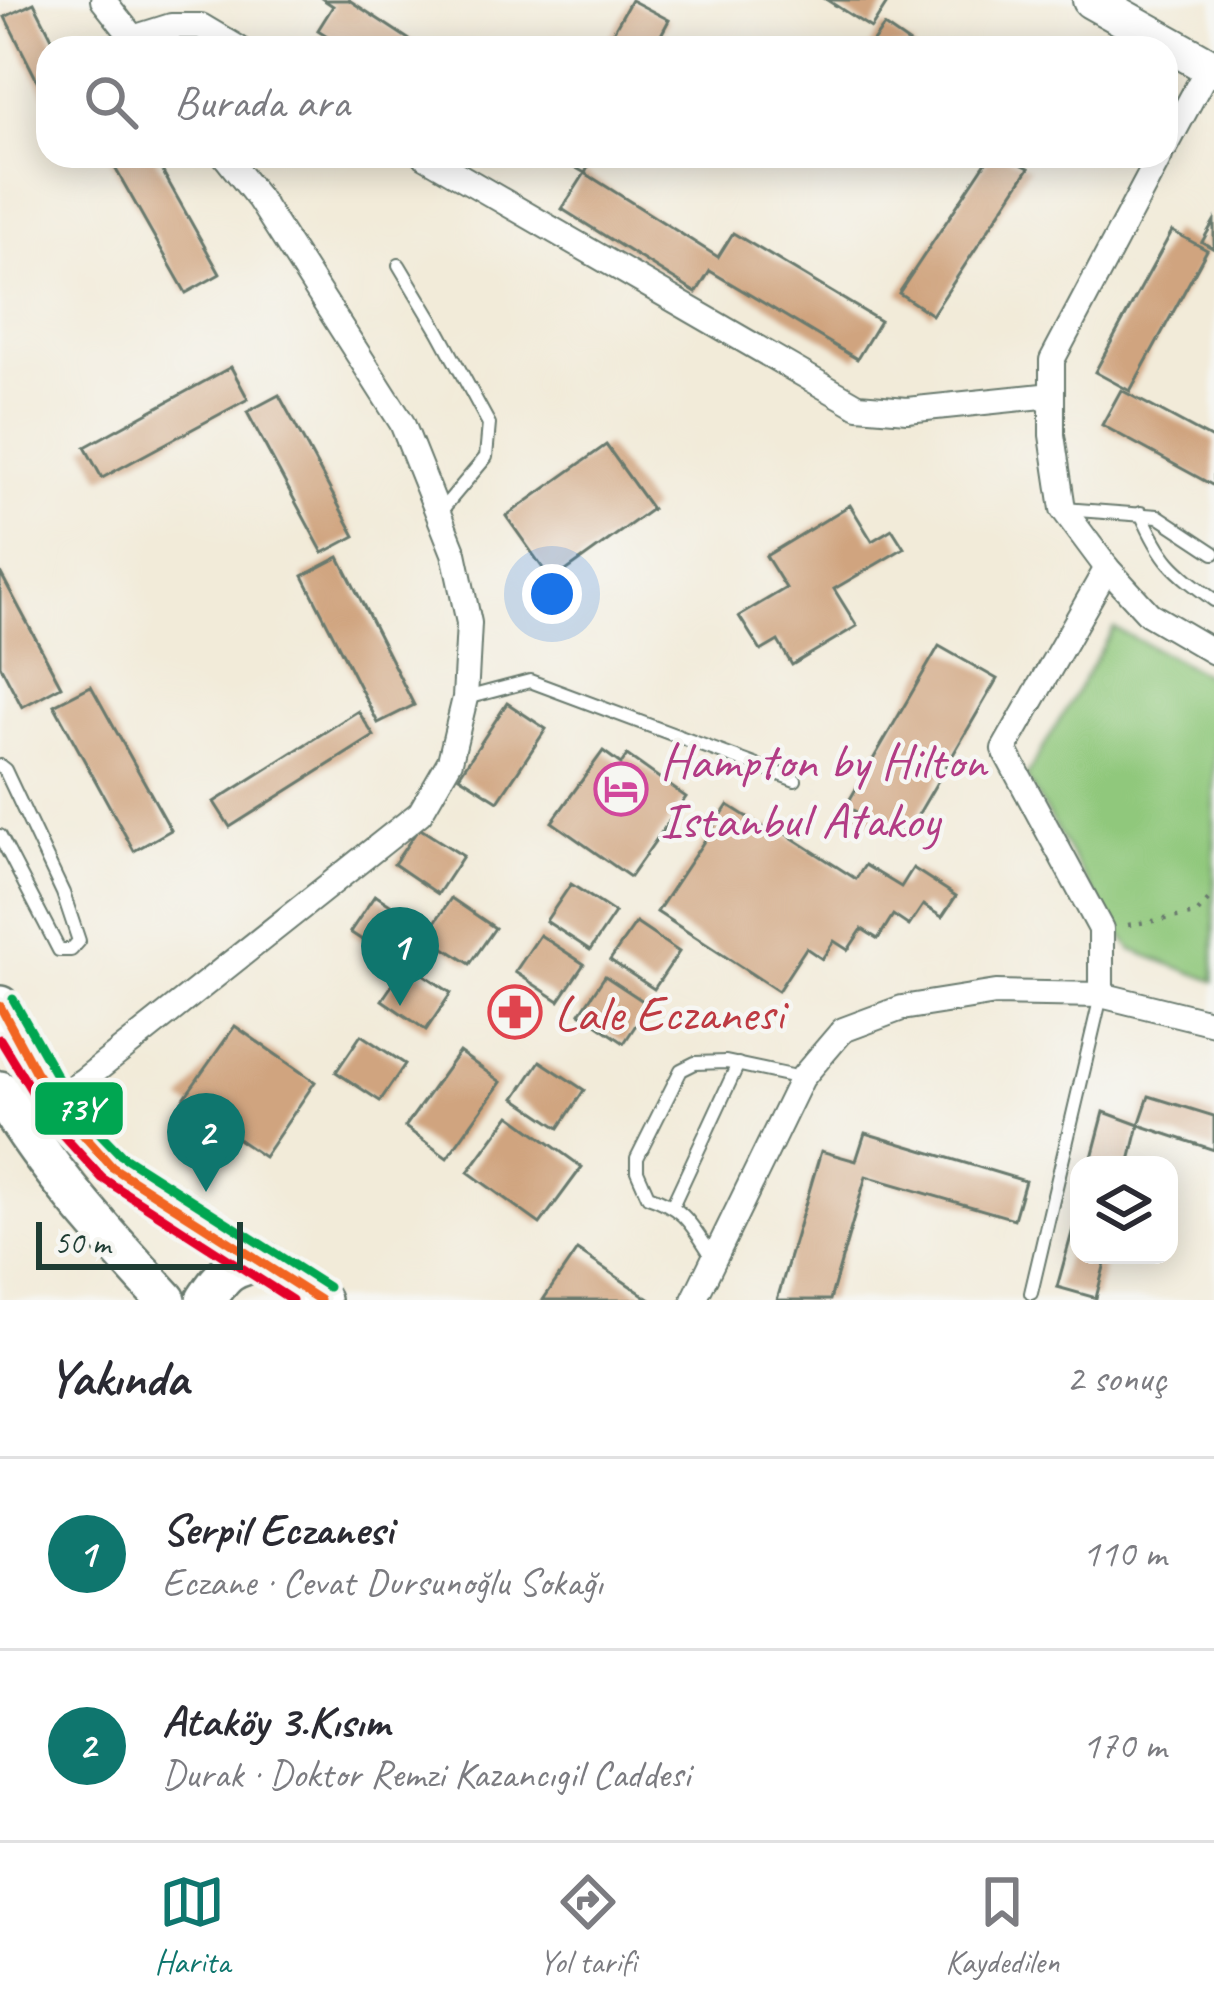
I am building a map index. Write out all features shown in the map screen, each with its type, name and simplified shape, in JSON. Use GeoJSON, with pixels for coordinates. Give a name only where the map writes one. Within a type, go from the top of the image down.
{"type":"FeatureCollection","features":[{"type":"Feature","properties":{"kind":"main road"},"geometry":{"type":"LineString","coordinates":[[1091,0],[1155,36]]}},
{"type":"Feature","properties":{"kind":"main road"},"geometry":{"type":"LineString","coordinates":[[1178,49],[1212,68]]}},
{"type":"Feature","properties":{"kind":"main road"},"geometry":{"type":"LineString","coordinates":[[0,1006],[53,1100],[91,1148],[112,1167],[320,1300]]}},
{"type":"Feature","properties":{"kind":"main road"},"geometry":{"type":"LineString","coordinates":[[0,1091],[76,1196],[166,1300]]}},
{"type":"Feature","properties":{"kind":"main road"},"geometry":{"type":"LineString","coordinates":[[206,1300],[235,1265],[263,1262]]}},
{"type":"Feature","properties":{"kind":"street"},"geometry":{"type":"LineString","coordinates":[[103,0],[131,36]]}},
{"type":"Feature","properties":{"kind":"street"},"geometry":{"type":"LineString","coordinates":[[150,36],[171,26],[201,26],[218,36]]}},
{"type":"Feature","properties":{"kind":"street"},"geometry":{"type":"LineString","coordinates":[[1178,126],[1212,68]]}},
{"type":"Feature","properties":{"kind":"street"},"geometry":{"type":"LineString","coordinates":[[53,1100],[420,813],[450,761],[465,698],[469,623],[454,553],[401,423],[260,199],[235,168]]}},
{"type":"Feature","properties":{"kind":"street"},"geometry":{"type":"LineString","coordinates":[[446,168],[858,406],[907,410],[1052,395]]}},
{"type":"Feature","properties":{"kind":"street"},"geometry":{"type":"LineString","coordinates":[[1154,168],[1052,360],[1052,435],[1063,509],[1149,614],[1214,652]]}},
{"type":"Feature","properties":{"kind":"street"},"geometry":{"type":"LineString","coordinates":[[1101,995],[1101,929],[1004,749],[1108,568]]}},
{"type":"Feature","properties":{"kind":"street"},"geometry":{"type":"LineString","coordinates":[[694,1300],[802,1078],[843,1030],[902,1008],[996,993],[1101,995],[1214,1023]]}},
{"type":"Feature","properties":{"kind":"lane"},"geometry":{"type":"LineString","coordinates":[[399,265],[489,424],[487,457],[438,514]]}},
{"type":"Feature","properties":{"kind":"lane"},"geometry":{"type":"LineString","coordinates":[[1063,509],[1158,516],[1214,553]]}},
{"type":"Feature","properties":{"kind":"lane"},"geometry":{"type":"LineString","coordinates":[[1141,513],[1157,550],[1214,600]]}},
{"type":"Feature","properties":{"kind":"lane"},"geometry":{"type":"LineString","coordinates":[[465,698],[530,681],[795,780]]}},
{"type":"Feature","properties":{"kind":"lane"},"geometry":{"type":"LineString","coordinates":[[0,766],[78,931],[79,941],[71,950],[59,950],[0,836]]}},
{"type":"Feature","properties":{"kind":"lane"},"geometry":{"type":"LineString","coordinates":[[1031,1293],[1101,995]]}},
{"type":"Feature","properties":{"kind":"lane"},"geometry":{"type":"LineString","coordinates":[[714,1259],[673,1204],[648,1196],[637,1171],[637,1158],[648,1133],[681,1070],[695,1063],[738,1064],[802,1078]]}},
{"type":"Feature","properties":{"kind":"lane"},"geometry":{"type":"LineString","coordinates":[[673,1204],[738,1064]]}},
{"type":"Feature","properties":{"kind":"path"},"geometry":{"type":"LineString","coordinates":[[1101,929],[1196,914],[1214,894]]}},
{"type":"Feature","properties":{"kind":"green space"},"geometry":{"type":"Polygon","coordinates":[[[1114,628],[1214,679],[1214,981],[1132,950],[1103,910],[1026,777],[1114,628]]]}},
{"type":"Feature","properties":{"kind":"building"},"geometry":{"type":"Polygon","coordinates":[[[324,0],[349,0],[404,36],[327,36],[318,30],[333,6],[324,0]]]}},
{"type":"Feature","properties":{"kind":"building"},"geometry":{"type":"Polygon","coordinates":[[[631,0],[669,20],[660,36],[611,36],[631,0]]]}},
{"type":"Feature","properties":{"kind":"building"},"geometry":{"type":"Polygon","coordinates":[[[827,0],[889,0],[871,28],[827,0]]]}},
{"type":"Feature","properties":{"kind":"building"},"geometry":{"type":"Polygon","coordinates":[[[34,3],[51,36],[36,36],[36,78],[5,17],[34,3]]]}},
{"type":"Feature","properties":{"kind":"building"},"geometry":{"type":"Polygon","coordinates":[[[884,26],[899,36],[877,36],[884,26]]]}},
{"type":"Feature","properties":{"kind":"building"},"geometry":{"type":"Polygon","coordinates":[[[115,168],[161,168],[220,274],[186,293],[115,168]]]}},
{"type":"Feature","properties":{"kind":"building"},"geometry":{"type":"Polygon","coordinates":[[[982,168],[1029,168],[932,315],[899,293],[982,168]]]}},
{"type":"Feature","properties":{"kind":"building"},"geometry":{"type":"Polygon","coordinates":[[[585,173],[718,257],[733,233],[880,321],[857,359],[710,271],[696,293],[562,209],[585,173]]]}},
{"type":"Feature","properties":{"kind":"building"},"geometry":{"type":"Polygon","coordinates":[[[1214,221],[1214,249],[1202,242],[1214,221]]]}},
{"type":"Feature","properties":{"kind":"building"},"geometry":{"type":"Polygon","coordinates":[[[1172,231],[1207,250],[1130,391],[1095,372],[1172,231]]]}},
{"type":"Feature","properties":{"kind":"building"},"geometry":{"type":"Polygon","coordinates":[[[231,367],[248,399],[102,478],[85,447],[231,367]]]}},
{"type":"Feature","properties":{"kind":"building"},"geometry":{"type":"Polygon","coordinates":[[[1121,390],[1214,440],[1214,486],[1102,425],[1121,390]]]}},
{"type":"Feature","properties":{"kind":"building"},"geometry":{"type":"Polygon","coordinates":[[[279,395],[355,536],[323,553],[247,412],[279,395]]]}},
{"type":"Feature","properties":{"kind":"building"},"geometry":{"type":"Polygon","coordinates":[[[606,445],[652,509],[552,581],[506,516],[606,445]]]}},
{"type":"Feature","properties":{"kind":"building"},"geometry":{"type":"Polygon","coordinates":[[[850,505],[872,541],[892,529],[904,548],[834,589],[857,626],[792,665],[778,641],[761,651],[739,616],[786,588],[766,556],[850,505]]]}},
{"type":"Feature","properties":{"kind":"building"},"geometry":{"type":"Polygon","coordinates":[[[339,557],[414,705],[378,723],[303,576],[339,557]]]}},
{"type":"Feature","properties":{"kind":"building"},"geometry":{"type":"Polygon","coordinates":[[[0,572],[61,686],[22,707],[0,665],[0,572]]]}},
{"type":"Feature","properties":{"kind":"building"},"geometry":{"type":"Polygon","coordinates":[[[939,646],[997,679],[904,839],[846,806],[939,646]]]}},
{"type":"Feature","properties":{"kind":"building"},"geometry":{"type":"Polygon","coordinates":[[[91,686],[171,830],[134,851],[54,705],[91,686]]]}},
{"type":"Feature","properties":{"kind":"building"},"geometry":{"type":"Polygon","coordinates":[[[507,703],[546,729],[498,801],[459,776],[507,703]]]}},
{"type":"Feature","properties":{"kind":"building"},"geometry":{"type":"Polygon","coordinates":[[[358,711],[374,736],[230,827],[214,802],[358,711]]]}},
{"type":"Feature","properties":{"kind":"building"},"geometry":{"type":"Polygon","coordinates":[[[603,751],[621,764],[627,755],[686,797],[630,877],[552,822],[603,751]]]}},
{"type":"Feature","properties":{"kind":"building"},"geometry":{"type":"Polygon","coordinates":[[[728,805],[766,829],[772,825],[856,879],[865,865],[901,887],[913,868],[956,896],[942,917],[923,905],[909,926],[893,915],[878,939],[862,929],[848,950],[834,941],[822,959],[806,948],[778,991],[657,912],[728,805]]]}},
{"type":"Feature","properties":{"kind":"building"},"geometry":{"type":"Polygon","coordinates":[[[419,828],[463,856],[438,894],[394,864],[419,828]]]}},
{"type":"Feature","properties":{"kind":"building"},"geometry":{"type":"Polygon","coordinates":[[[571,884],[615,913],[590,950],[546,921],[571,884]]]}},
{"type":"Feature","properties":{"kind":"building"},"geometry":{"type":"Polygon","coordinates":[[[375,895],[419,924],[394,961],[350,932],[375,895]]]}},
{"type":"Feature","properties":{"kind":"building"},"geometry":{"type":"Polygon","coordinates":[[[451,898],[495,928],[470,964],[426,936],[451,898]]]}},
{"type":"Feature","properties":{"kind":"building"},"geometry":{"type":"Polygon","coordinates":[[[636,923],[679,952],[654,989],[610,960],[636,923]]]}},
{"type":"Feature","properties":{"kind":"building"},"geometry":{"type":"Polygon","coordinates":[[[540,935],[584,964],[559,1001],[515,972],[540,935]]]}},
{"type":"Feature","properties":{"kind":"building"},"geometry":{"type":"Polygon","coordinates":[[[407,963],[451,993],[426,1030],[382,1000],[407,963]]]}},
{"type":"Feature","properties":{"kind":"building"},"geometry":{"type":"Polygon","coordinates":[[[605,976],[649,1005],[624,1043],[580,1013],[605,976]]]}},
{"type":"Feature","properties":{"kind":"building"},"geometry":{"type":"Polygon","coordinates":[[[235,1026],[315,1082],[264,1157],[182,1101],[235,1026]]]}},
{"type":"Feature","properties":{"kind":"building"},"geometry":{"type":"Polygon","coordinates":[[[361,1035],[405,1064],[380,1101],[336,1072],[361,1035]]]}},
{"type":"Feature","properties":{"kind":"building"},"geometry":{"type":"Polygon","coordinates":[[[459,1052],[501,1082],[447,1158],[405,1127],[459,1052]]]}},
{"type":"Feature","properties":{"kind":"building"},"geometry":{"type":"Polygon","coordinates":[[[540,1061],[584,1090],[559,1128],[515,1098],[540,1061]]]}},
{"type":"Feature","properties":{"kind":"building"},"geometry":{"type":"Polygon","coordinates":[[[1149,1096],[1214,1116],[1214,1150],[1139,1125],[1149,1096]]]}},
{"type":"Feature","properties":{"kind":"building"},"geometry":{"type":"Polygon","coordinates":[[[1104,1112],[1139,1125],[1131,1156],[1092,1156],[1104,1112]]]}},
{"type":"Feature","properties":{"kind":"building"},"geometry":{"type":"Polygon","coordinates":[[[510,1115],[582,1167],[540,1224],[468,1172],[510,1115]]]}},
{"type":"Feature","properties":{"kind":"building"},"geometry":{"type":"Polygon","coordinates":[[[865,1133],[1025,1181],[1014,1219],[866,1176],[830,1300],[777,1300],[821,1151],[856,1161],[865,1133]]]}},
{"type":"Feature","properties":{"kind":"building"},"geometry":{"type":"Polygon","coordinates":[[[1070,1240],[1070,1264],[1105,1264],[1096,1298],[1057,1287],[1070,1240]]]}},
{"type":"Feature","properties":{"kind":"building"},"geometry":{"type":"Polygon","coordinates":[[[577,1250],[651,1300],[543,1300],[577,1250]]]}},
{"type":"Feature","properties":{"kind":"transit line","name":"73Y"},"geometry":{"type":"LineString","coordinates":[[13,999],[61,1084],[121,1155],[328,1287]]}},
{"type":"Feature","properties":{"kind":"transit line"},"geometry":{"type":"LineString","coordinates":[[0,1006],[63,1112],[112,1167],[320,1300]]}},
{"type":"Feature","properties":{"kind":"transit line"},"geometry":{"type":"LineString","coordinates":[[0,1039],[50,1121],[102,1178],[292,1300]]}},
{"type":"Feature","properties":{"kind":"place","name":"Hampton by Hilton Istanbul Atakoy"},"geometry":{"type":"Point","coordinates":[621,789]}},
{"type":"Feature","properties":{"kind":"place","name":"Serpil Eczanesi"},"geometry":{"type":"Point","coordinates":[400,1006]}},
{"type":"Feature","properties":{"kind":"place","name":"Lale Eczanesi"},"geometry":{"type":"Point","coordinates":[515,1012]}},
{"type":"Feature","properties":{"kind":"place","name":"Ataköy 3.Kısım"},"geometry":{"type":"Point","coordinates":[206,1192]}}]}
